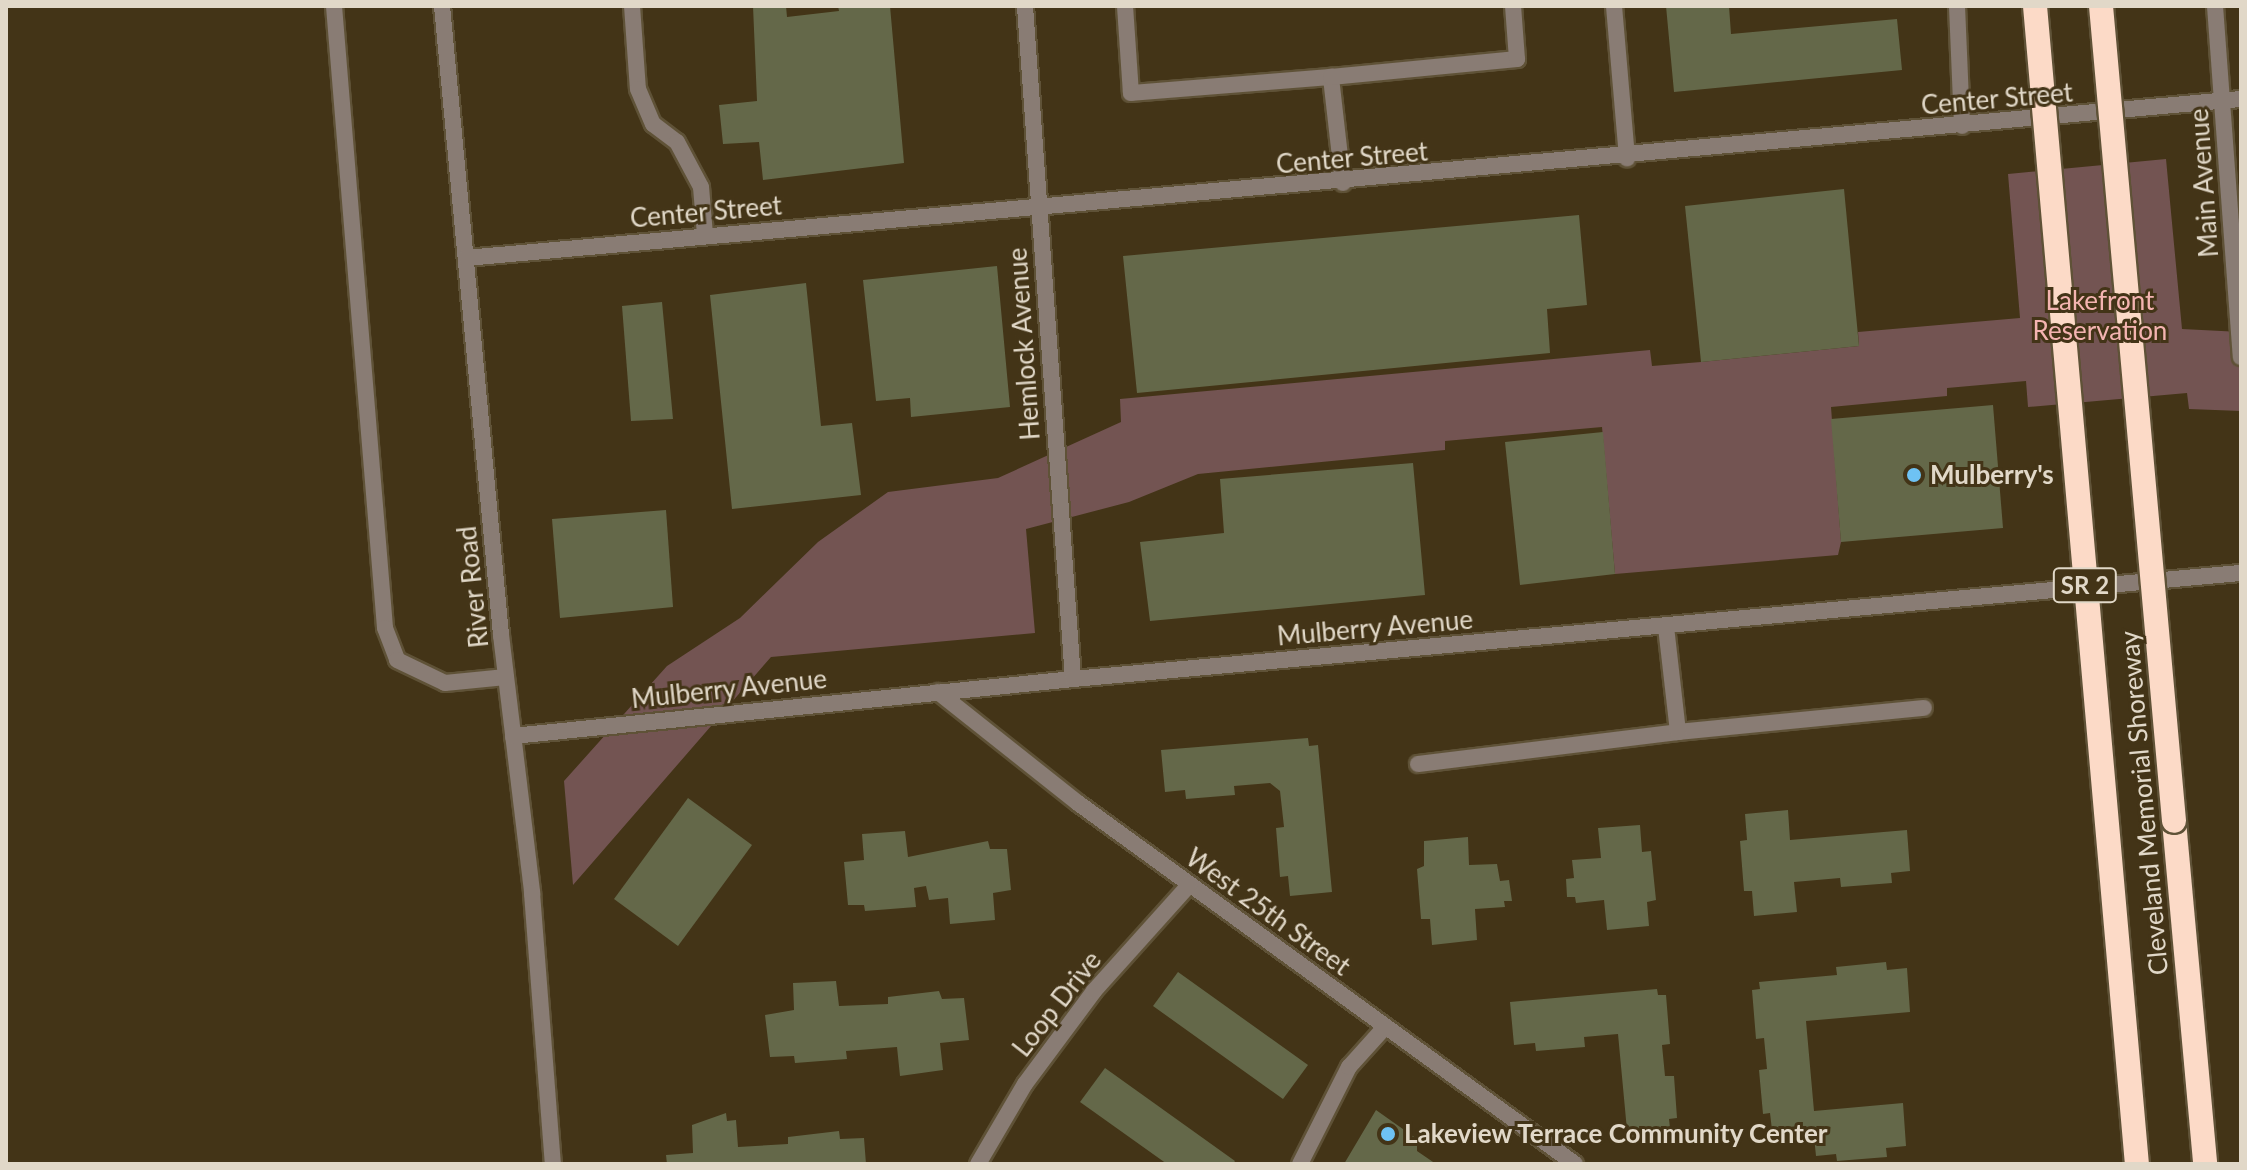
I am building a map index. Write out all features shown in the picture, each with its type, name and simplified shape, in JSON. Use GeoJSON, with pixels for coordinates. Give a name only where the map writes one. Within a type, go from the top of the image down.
{"type":"FeatureCollection","features":[{"type":"Feature","properties":{"kind":"highway","name":"Cleveland Memorial Shoreway"},"geometry":{"type":"LineString","coordinates":[[2035,6],[2137,1164]]}},
{"type":"Feature","properties":{"kind":"highway","name":"Cleveland Memorial Shoreway"},"geometry":{"type":"LineString","coordinates":[[2101,6],[2205,1164]]}},
{"type":"Feature","properties":{"kind":"street"},"geometry":{"type":"LineString","coordinates":[[334,6],[385,628],[397,660],[445,683],[506,677]]}},
{"type":"Feature","properties":{"kind":"street","name":"River Road"},"geometry":{"type":"LineString","coordinates":[[442,6],[553,1164]]}},
{"type":"Feature","properties":{"kind":"street"},"geometry":{"type":"LineString","coordinates":[[632,6],[638,89],[653,124],[677,142],[701,187],[705,235]]}},
{"type":"Feature","properties":{"kind":"street","name":"Hemlock Avenue"},"geometry":{"type":"LineString","coordinates":[[1025,6],[1073,679]]}},
{"type":"Feature","properties":{"kind":"street"},"geometry":{"type":"LineString","coordinates":[[1125,6],[1131,93],[1517,59],[1513,6]]}},
{"type":"Feature","properties":{"kind":"street"},"geometry":{"type":"LineString","coordinates":[[1614,6],[1627,158]]}},
{"type":"Feature","properties":{"kind":"street"},"geometry":{"type":"LineString","coordinates":[[1957,6],[1962,126]]}},
{"type":"Feature","properties":{"kind":"street","name":"Main Avenue"},"geometry":{"type":"LineString","coordinates":[[2215,6],[2241,357]]}},
{"type":"Feature","properties":{"kind":"street"},"geometry":{"type":"LineString","coordinates":[[1331,77],[1343,183]]}},
{"type":"Feature","properties":{"kind":"street","name":"Center Street"},"geometry":{"type":"LineString","coordinates":[[466,258],[705,235],[1627,158],[2241,99]]}},
{"type":"Feature","properties":{"kind":"street","name":"Mulberry Avenue"},"geometry":{"type":"LineString","coordinates":[[513,736],[1073,679],[2241,573]]}},
{"type":"Feature","properties":{"kind":"street"},"geometry":{"type":"LineString","coordinates":[[1666,626],[1678,732]]}},
{"type":"Feature","properties":{"kind":"street","name":"West 25th Street"},"geometry":{"type":"LineString","coordinates":[[938,692],[1189,885],[1575,1164]]}},
{"type":"Feature","properties":{"kind":"street"},"geometry":{"type":"LineString","coordinates":[[1418,764],[1678,732],[1924,708]]}},
{"type":"Feature","properties":{"kind":"street","name":"Loop Drive"},"geometry":{"type":"LineString","coordinates":[[978,1164],[1025,1084],[1094,991],[1189,885]]}},
{"type":"Feature","properties":{"kind":"street"},"geometry":{"type":"LineString","coordinates":[[1300,1164],[1349,1067],[1385,1027]]}},
{"type":"Feature","properties":{"kind":"green space","name":"Lakefront Reservation"},"geometry":{"type":"Polygon","coordinates":[[[2166,159],[2182,329],[2241,332],[2241,411],[2189,409],[2187,393],[2028,407],[2026,381],[1947,388],[1947,396],[1831,407],[1841,542],[1838,555],[1615,574],[1602,427],[1445,441],[1445,450],[1198,474],[1129,502],[1026,529],[1035,633],[771,657],[573,885],[564,781],[667,666],[740,618],[818,542],[888,492],[998,478],[1121,422],[1120,399],[1650,350],[1652,366],[1701,362],[1859,346],[1858,332],[2020,318],[2008,174],[2166,159]]]}},
{"type":"Feature","properties":{"kind":"building"},"geometry":{"type":"Polygon","coordinates":[[[753,6],[786,6],[787,17],[839,11],[838,6],[890,6],[904,163],[763,180],[759,142],[723,144],[719,105],[757,101],[753,6]]]}},
{"type":"Feature","properties":{"kind":"building"},"geometry":{"type":"Polygon","coordinates":[[[1666,6],[1729,6],[1731,34],[1897,19],[1902,70],[1674,92],[1666,6]]]}},
{"type":"Feature","properties":{"kind":"building"},"geometry":{"type":"Polygon","coordinates":[[[1844,189],[1859,346],[1701,362],[1685,206],[1844,189]]]}},
{"type":"Feature","properties":{"kind":"building"},"geometry":{"type":"Polygon","coordinates":[[[1579,215],[1587,305],[1547,309],[1550,353],[1137,393],[1123,256],[1579,215]]]}},
{"type":"Feature","properties":{"kind":"building"},"geometry":{"type":"Polygon","coordinates":[[[997,266],[1010,407],[911,417],[910,398],[876,401],[863,280],[997,266]]]}},
{"type":"Feature","properties":{"kind":"building"},"geometry":{"type":"Polygon","coordinates":[[[806,283],[821,426],[852,423],[861,495],[732,509],[710,295],[806,283]]]}},
{"type":"Feature","properties":{"kind":"building"},"geometry":{"type":"Polygon","coordinates":[[[662,302],[673,419],[631,421],[622,306],[662,302]]]}},
{"type":"Feature","properties":{"kind":"building"},"geometry":{"type":"Polygon","coordinates":[[[1993,405],[2003,528],[1841,542],[1831,419],[1993,405]]]}},
{"type":"Feature","properties":{"kind":"building"},"geometry":{"type":"Polygon","coordinates":[[[1603,432],[1615,574],[1520,585],[1505,442],[1603,432]]]}},
{"type":"Feature","properties":{"kind":"building"},"geometry":{"type":"Polygon","coordinates":[[[1413,463],[1425,595],[1150,621],[1140,542],[1224,533],[1220,479],[1413,463]]]}},
{"type":"Feature","properties":{"kind":"building"},"geometry":{"type":"Polygon","coordinates":[[[666,510],[673,607],[560,618],[552,519],[666,510]]]}},
{"type":"Feature","properties":{"kind":"building"},"geometry":{"type":"Polygon","coordinates":[[[1308,738],[1309,746],[1318,745],[1332,892],[1290,896],[1288,876],[1280,877],[1276,828],[1284,827],[1280,791],[1270,783],[1234,786],[1235,795],[1186,799],[1185,790],[1165,792],[1161,750],[1308,738]]]}},
{"type":"Feature","properties":{"kind":"building"},"geometry":{"type":"Polygon","coordinates":[[[688,798],[752,845],[678,946],[614,899],[688,798]]]}},
{"type":"Feature","properties":{"kind":"building"},"geometry":{"type":"Polygon","coordinates":[[[1788,810],[1790,840],[1907,830],[1910,871],[1891,873],[1892,883],[1841,887],[1840,878],[1794,882],[1797,912],[1754,916],[1752,891],[1744,891],[1740,841],[1747,840],[1745,814],[1788,810]]]}},
{"type":"Feature","properties":{"kind":"building"},"geometry":{"type":"Polygon","coordinates":[[[1640,825],[1642,852],[1651,851],[1656,900],[1647,902],[1649,926],[1607,930],[1604,900],[1576,903],[1575,897],[1567,897],[1566,879],[1574,878],[1572,860],[1601,858],[1598,828],[1640,825]]]}},
{"type":"Feature","properties":{"kind":"building"},"geometry":{"type":"Polygon","coordinates":[[[905,831],[908,857],[988,841],[990,849],[1007,849],[1011,890],[993,893],[995,920],[950,924],[948,898],[929,900],[926,886],[914,888],[916,907],[865,911],[864,905],[848,905],[844,862],[864,860],[862,834],[905,831]]]}},
{"type":"Feature","properties":{"kind":"building"},"geometry":{"type":"Polygon","coordinates":[[[1468,837],[1469,865],[1497,864],[1500,881],[1509,880],[1512,901],[1504,901],[1505,907],[1475,909],[1477,940],[1432,945],[1430,919],[1421,919],[1417,869],[1424,866],[1424,841],[1468,837]]]}},
{"type":"Feature","properties":{"kind":"building"},"geometry":{"type":"Polygon","coordinates":[[[1886,962],[1887,970],[1907,968],[1910,1012],[1806,1021],[1814,1111],[1903,1103],[1906,1146],[1886,1148],[1887,1157],[1837,1161],[1836,1154],[1816,1156],[1813,1127],[1772,1130],[1770,1113],[1763,1114],[1759,1070],[1767,1069],[1764,1038],[1756,1039],[1752,990],[1760,989],[1759,982],[1837,975],[1836,967],[1886,962]]]}},
{"type":"Feature","properties":{"kind":"building"},"geometry":{"type":"Polygon","coordinates":[[[1178,972],[1308,1065],[1283,1099],[1153,1006],[1178,972]]]}},
{"type":"Feature","properties":{"kind":"building"},"geometry":{"type":"Polygon","coordinates":[[[836,981],[839,1006],[888,1004],[888,997],[939,991],[942,999],[964,998],[969,1040],[940,1043],[943,1070],[900,1076],[897,1047],[846,1051],[847,1059],[795,1063],[794,1056],[770,1057],[765,1015],[794,1010],[793,983],[836,981]]]}},
{"type":"Feature","properties":{"kind":"building"},"geometry":{"type":"Polygon","coordinates":[[[1657,989],[1658,995],[1666,995],[1670,1044],[1662,1045],[1665,1076],[1674,1076],[1677,1118],[1669,1119],[1671,1137],[1628,1141],[1618,1034],[1584,1037],[1585,1047],[1536,1051],[1535,1043],[1514,1045],[1510,1002],[1657,989]]]}},
{"type":"Feature","properties":{"kind":"building"},"geometry":{"type":"Polygon","coordinates":[[[1105,1068],[1235,1161],[1233,1164],[1167,1164],[1080,1102],[1105,1068]]]}},
{"type":"Feature","properties":{"kind":"building","name":"Lakeview Terrace Community Center"},"geometry":{"type":"Polygon","coordinates":[[[1376,1110],[1417,1139],[1417,1151],[1436,1164],[1344,1164],[1376,1110]]]}},
{"type":"Feature","properties":{"kind":"building"},"geometry":{"type":"Polygon","coordinates":[[[726,1113],[727,1121],[736,1120],[738,1147],[788,1144],[788,1137],[839,1131],[840,1139],[864,1138],[866,1164],[667,1164],[666,1155],[693,1153],[692,1125],[726,1113]]]}},
{"type":"Feature","properties":{"kind":"place","name":"Mulberry's"},"geometry":{"type":"Point","coordinates":[1914,475]}},
{"type":"Feature","properties":{"kind":"place","name":"Lakeview Terrace Community Center"},"geometry":{"type":"Point","coordinates":[1388,1134]}}]}
